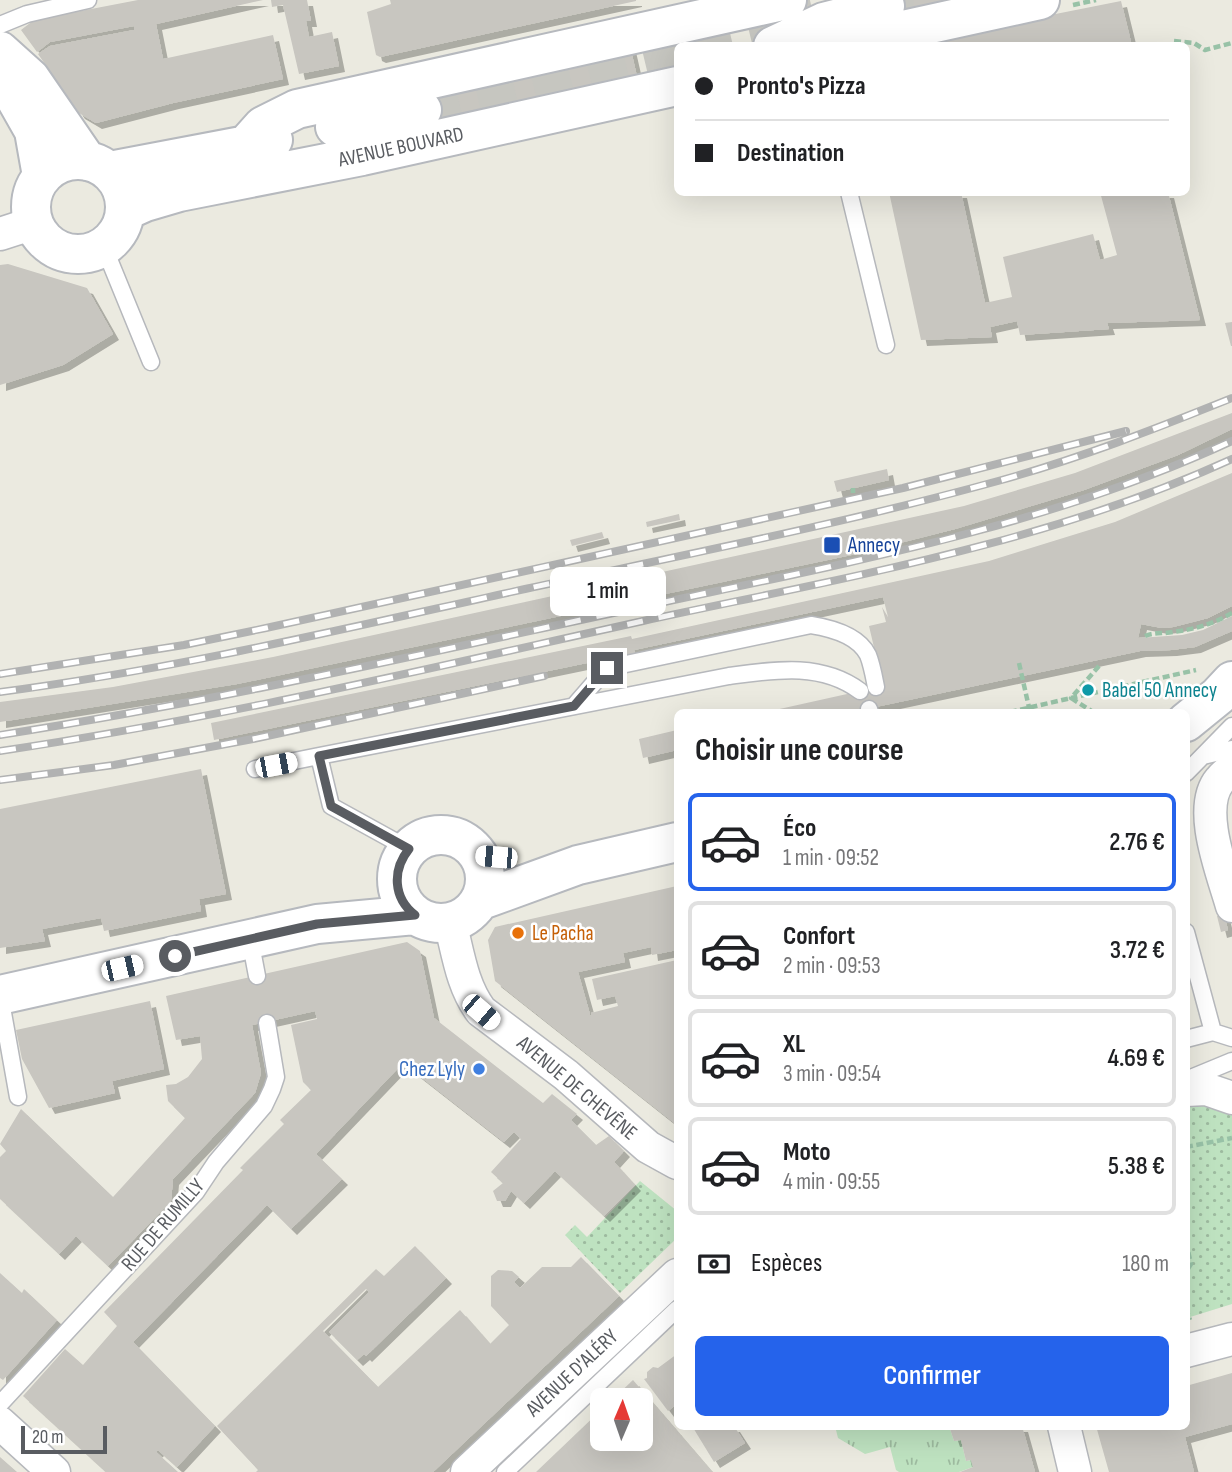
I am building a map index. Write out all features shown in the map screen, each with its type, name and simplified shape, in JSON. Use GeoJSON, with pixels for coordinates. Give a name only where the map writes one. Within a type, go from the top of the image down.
{"type":"FeatureCollection","features":[{"type":"Feature","properties":{"kind":"main road"},"geometry":{"type":"LineString","coordinates":[[246,145],[263,126],[298,109],[787,0]]}},
{"type":"Feature","properties":{"kind":"main road"},"geometry":{"type":"LineString","coordinates":[[848,42],[1041,0]]}},
{"type":"Feature","properties":{"kind":"main road"},"geometry":{"type":"LineString","coordinates":[[782,42],[824,22],[885,6]]}},
{"type":"Feature","properties":{"kind":"main road"},"geometry":{"type":"LineString","coordinates":[[0,51],[30,78],[99,166],[124,192],[125,211],[121,229],[104,247],[81,255],[57,250],[17,229],[42,176],[62,162],[99,166]]}},
{"type":"Feature","properties":{"kind":"main road"},"geometry":{"type":"LineString","coordinates":[[0,71],[34,131],[42,176]]}},
{"type":"Feature","properties":{"kind":"main road","name":"AVENUE BOUVARD"},"geometry":{"type":"LineString","coordinates":[[125,211],[179,192],[362,156],[674,87]]}},
{"type":"Feature","properties":{"kind":"main road","name":"AVENUE BOUVARD"},"geometry":{"type":"LineString","coordinates":[[99,166],[246,145],[422,110]]}},
{"type":"Feature","properties":{"kind":"main road"},"geometry":{"type":"LineString","coordinates":[[362,156],[403,171],[674,112]]}},
{"type":"Feature","properties":{"kind":"main road"},"geometry":{"type":"LineString","coordinates":[[1190,719],[1221,693]]}},
{"type":"Feature","properties":{"kind":"main road"},"geometry":{"type":"LineString","coordinates":[[317,924],[403,862],[429,837],[446,836],[462,841],[478,856],[485,878],[448,913]]}},
{"type":"Feature","properties":{"kind":"main road"},"geometry":{"type":"LineString","coordinates":[[0,995],[317,924],[448,913],[578,864],[674,843]]}},
{"type":"Feature","properties":{"kind":"main road"},"geometry":{"type":"LineString","coordinates":[[478,856],[578,864]]}},
{"type":"Feature","properties":{"kind":"main road"},"geometry":{"type":"LineString","coordinates":[[403,862],[397,886],[402,900],[448,913]]}},
{"type":"Feature","properties":{"kind":"street"},"geometry":{"type":"LineString","coordinates":[[1232,769],[1216,787],[1209,820],[1232,906]]}},
{"type":"Feature","properties":{"kind":"street","name":"AVENUE DE CHEVÊNE"},"geometry":{"type":"LineString","coordinates":[[448,913],[466,985],[481,1012],[566,1075],[648,1147],[674,1161]]}},
{"type":"Feature","properties":{"kind":"street"},"geometry":{"type":"LineString","coordinates":[[1190,1090],[1206,1089],[1232,1098]]}},
{"type":"Feature","properties":{"kind":"street","name":"AVENUE DE CHEVÊNE"},"geometry":{"type":"LineString","coordinates":[[648,1147],[667,1179],[674,1185]]}},
{"type":"Feature","properties":{"kind":"street","name":"AVENUE D'ALÉRY"},"geometry":{"type":"LineString","coordinates":[[467,1472],[672,1296]]}},
{"type":"Feature","properties":{"kind":"street"},"geometry":{"type":"LineString","coordinates":[[1190,1350],[1232,1339]]}},
{"type":"Feature","properties":{"kind":"street"},"geometry":{"type":"LineString","coordinates":[[0,1423],[54,1472]]}},
{"type":"Feature","properties":{"kind":"street"},"geometry":{"type":"LineString","coordinates":[[1065,1430],[1075,1472]]}},
{"type":"Feature","properties":{"kind":"lane"},"geometry":{"type":"LineString","coordinates":[[0,25],[27,13],[88,0]]}},
{"type":"Feature","properties":{"kind":"lane"},"geometry":{"type":"LineString","coordinates":[[850,196],[886,345]]}},
{"type":"Feature","properties":{"kind":"lane"},"geometry":{"type":"LineString","coordinates":[[104,247],[151,362]]}},
{"type":"Feature","properties":{"kind":"lane"},"geometry":{"type":"LineString","coordinates":[[255,769],[729,676],[783,669],[821,672],[868,689],[867,653],[842,634],[829,628],[811,625],[607,668],[574,706]]}},
{"type":"Feature","properties":{"kind":"lane"},"geometry":{"type":"LineString","coordinates":[[1190,769],[1201,757],[1221,693]]}},
{"type":"Feature","properties":{"kind":"lane"},"geometry":{"type":"LineString","coordinates":[[1201,757],[1232,749]]}},
{"type":"Feature","properties":{"kind":"lane"},"geometry":{"type":"LineString","coordinates":[[319,756],[331,806],[403,862]]}},
{"type":"Feature","properties":{"kind":"lane"},"geometry":{"type":"LineString","coordinates":[[250,939],[257,976]]}},
{"type":"Feature","properties":{"kind":"lane"},"geometry":{"type":"LineString","coordinates":[[1190,964],[1193,988],[1213,1032]]}},
{"type":"Feature","properties":{"kind":"lane"},"geometry":{"type":"LineString","coordinates":[[0,995],[18,1097]]}},
{"type":"Feature","properties":{"kind":"lane","name":"RUE DE RUMILLY"},"geometry":{"type":"LineString","coordinates":[[0,1404],[196,1192],[216,1161],[264,1106],[276,1077],[267,1023]]}},
{"type":"Feature","properties":{"kind":"lane"},"geometry":{"type":"LineString","coordinates":[[1190,1038],[1213,1032],[1232,1038]]}},
{"type":"Feature","properties":{"kind":"lane"},"geometry":{"type":"LineString","coordinates":[[1190,1078],[1232,1061]]}},
{"type":"Feature","properties":{"kind":"lane","name":"AVENUE D'ALÉRY"},"geometry":{"type":"LineString","coordinates":[[505,1472],[672,1296]]}},
{"type":"Feature","properties":{"kind":"path"},"geometry":{"type":"LineString","coordinates":[[1174,41],[1184,42]]}},
{"type":"Feature","properties":{"kind":"path"},"geometry":{"type":"LineString","coordinates":[[1190,43],[1205,50],[1232,43]]}},
{"type":"Feature","properties":{"kind":"path"},"geometry":{"type":"LineString","coordinates":[[1145,636],[1209,626],[1232,612]]}},
{"type":"Feature","properties":{"kind":"path"},"geometry":{"type":"LineString","coordinates":[[1019,663],[1029,709]]}},
{"type":"Feature","properties":{"kind":"path"},"geometry":{"type":"LineString","coordinates":[[1071,698],[1099,666]]}},
{"type":"Feature","properties":{"kind":"path"},"geometry":{"type":"LineString","coordinates":[[1032,709],[1071,698],[1221,693]]}},
{"type":"Feature","properties":{"kind":"path"},"geometry":{"type":"LineString","coordinates":[[1071,698],[1088,709]]}},
{"type":"Feature","properties":{"kind":"path"},"geometry":{"type":"LineString","coordinates":[[1190,1146],[1232,1138]]}},
{"type":"Feature","properties":{"kind":"green space"},"geometry":{"type":"Polygon","coordinates":[[[1190,1100],[1232,1107],[1232,1304],[1190,1317],[1190,1100]]]}},
{"type":"Feature","properties":{"kind":"green space"},"geometry":{"type":"Polygon","coordinates":[[[640,1181],[674,1209],[674,1241],[620,1293],[565,1235],[575,1225],[587,1237],[640,1181]]]}},
{"type":"Feature","properties":{"kind":"green space"},"geometry":{"type":"Polygon","coordinates":[[[836,1430],[950,1430],[954,1441],[961,1440],[966,1461],[971,1460],[973,1467],[959,1472],[899,1472],[896,1470],[890,1447],[865,1454],[838,1438],[836,1430]]]}},
{"type":"Feature","properties":{"kind":"building"},"geometry":{"type":"Polygon","coordinates":[[[138,0],[263,0],[156,24],[163,59],[273,35],[283,79],[96,123],[79,113],[38,54],[50,46],[134,30],[134,26],[50,42],[37,52],[21,30],[34,20],[138,0]]]}},
{"type":"Feature","properties":{"kind":"building"},"geometry":{"type":"Polygon","coordinates":[[[271,0],[307,0],[311,21],[306,21],[309,37],[332,32],[339,66],[299,74],[283,5],[272,7],[271,0]]]}},
{"type":"Feature","properties":{"kind":"building"},"geometry":{"type":"Polygon","coordinates":[[[390,0],[636,1],[380,57],[376,55],[367,12],[391,4],[390,0]]]}},
{"type":"Feature","properties":{"kind":"building"},"geometry":{"type":"Polygon","coordinates":[[[884,0],[997,0],[889,25],[884,0]]]}},
{"type":"Feature","properties":{"kind":"building"},"geometry":{"type":"Polygon","coordinates":[[[1121,1],[1131,42],[915,42],[1121,1]]]}},
{"type":"Feature","properties":{"kind":"building"},"geometry":{"type":"Polygon","coordinates":[[[630,46],[638,81],[426,128],[419,92],[630,46]]]}},
{"type":"Feature","properties":{"kind":"building"},"geometry":{"type":"Polygon","coordinates":[[[890,196],[962,196],[985,303],[1012,297],[1003,257],[1093,234],[1100,260],[1117,255],[1101,196],[1169,196],[1200,320],[1107,323],[1109,329],[1020,335],[1017,321],[990,327],[992,337],[921,340],[890,196]]]}},
{"type":"Feature","properties":{"kind":"building"},"geometry":{"type":"Polygon","coordinates":[[[8,264],[87,288],[113,334],[63,365],[0,385],[0,265],[8,264]]]}},
{"type":"Feature","properties":{"kind":"building"},"geometry":{"type":"Polygon","coordinates":[[[1232,322],[1232,346],[1231,346],[1225,323],[1232,322]]]}},
{"type":"Feature","properties":{"kind":"building"},"geometry":{"type":"Polygon","coordinates":[[[1232,413],[1232,429],[1178,455],[1084,490],[955,529],[856,554],[237,684],[0,722],[0,702],[113,687],[273,657],[964,506],[1075,473],[1232,413]]]}},
{"type":"Feature","properties":{"kind":"building"},"geometry":{"type":"Polygon","coordinates":[[[887,469],[889,480],[837,492],[834,481],[887,469]]]}},
{"type":"Feature","properties":{"kind":"building","name":"Annecy"},"geometry":{"type":"Polygon","coordinates":[[[1232,473],[1232,606],[1208,618],[1173,627],[1141,624],[1138,638],[1182,635],[1203,630],[1232,616],[1232,631],[1195,647],[1140,651],[866,709],[780,709],[883,686],[869,626],[886,622],[882,607],[888,617],[883,597],[634,650],[635,653],[214,740],[211,723],[631,636],[632,639],[989,561],[1115,522],[1232,473]]]}},
{"type":"Feature","properties":{"kind":"building"},"geometry":{"type":"Polygon","coordinates":[[[679,514],[680,520],[647,527],[646,522],[679,514]]]}},
{"type":"Feature","properties":{"kind":"building"},"geometry":{"type":"Polygon","coordinates":[[[602,532],[604,538],[572,546],[570,540],[602,532]]]}},
{"type":"Feature","properties":{"kind":"building"},"geometry":{"type":"Polygon","coordinates":[[[674,731],[674,751],[643,758],[639,739],[674,731]]]}},
{"type":"Feature","properties":{"kind":"building"},"geometry":{"type":"Polygon","coordinates":[[[201,769],[226,894],[199,899],[201,911],[104,931],[101,918],[42,929],[45,941],[0,948],[0,809],[201,769]]]}},
{"type":"Feature","properties":{"kind":"building"},"geometry":{"type":"Polygon","coordinates":[[[674,887],[674,951],[652,955],[651,947],[623,953],[625,962],[578,972],[591,1018],[591,1013],[618,1006],[615,996],[597,1000],[592,979],[674,961],[674,1123],[495,981],[488,940],[495,927],[674,887]]]}},
{"type":"Feature","properties":{"kind":"building"},"geometry":{"type":"Polygon","coordinates":[[[1224,914],[1228,930],[1221,932],[1217,916],[1224,914]]]}},
{"type":"Feature","properties":{"kind":"building"},"geometry":{"type":"Polygon","coordinates":[[[407,942],[420,951],[434,1018],[543,1103],[552,1094],[577,1114],[571,1120],[596,1145],[609,1136],[624,1151],[614,1162],[635,1185],[604,1216],[555,1171],[524,1203],[511,1191],[505,1201],[497,1201],[493,1191],[503,1183],[491,1172],[521,1139],[514,1132],[504,1142],[403,1063],[316,1154],[342,1179],[291,1229],[267,1205],[133,1342],[215,1426],[177,1467],[158,1450],[156,1452],[178,1472],[106,1472],[23,1396],[65,1349],[83,1365],[117,1326],[104,1312],[243,1170],[240,1168],[284,1124],[280,1120],[311,1090],[303,1082],[291,1025],[317,1019],[315,1011],[252,1025],[261,1073],[255,1093],[173,1179],[171,1201],[108,1266],[76,1236],[59,1254],[0,1199],[0,1157],[6,1151],[0,1144],[21,1109],[113,1197],[185,1118],[168,1101],[166,1085],[176,1084],[188,1077],[202,1059],[200,1036],[176,1040],[166,996],[407,942]]]}},
{"type":"Feature","properties":{"kind":"building"},"geometry":{"type":"Polygon","coordinates":[[[150,1001],[164,1069],[112,1081],[115,1093],[49,1108],[22,1059],[16,1030],[150,1001]]]}},
{"type":"Feature","properties":{"kind":"building"},"geometry":{"type":"Polygon","coordinates":[[[415,1246],[446,1278],[366,1356],[364,1354],[357,1360],[329,1332],[369,1292],[366,1289],[323,1331],[378,1387],[460,1310],[490,1344],[509,1325],[491,1306],[491,1276],[498,1270],[512,1271],[519,1277],[514,1282],[520,1288],[542,1267],[571,1267],[581,1257],[619,1296],[433,1472],[256,1472],[258,1470],[217,1426],[376,1269],[384,1276],[415,1246]]]}},
{"type":"Feature","properties":{"kind":"building"},"geometry":{"type":"Polygon","coordinates":[[[0,1273],[22,1293],[24,1289],[57,1320],[3,1380],[0,1378],[0,1273]]]}},
{"type":"Feature","properties":{"kind":"building"},"geometry":{"type":"Polygon","coordinates":[[[674,1356],[674,1406],[668,1411],[644,1379],[653,1367],[658,1368],[674,1356]]]}},
{"type":"Feature","properties":{"kind":"building"},"geometry":{"type":"Polygon","coordinates":[[[1232,1373],[1232,1424],[1185,1437],[1194,1472],[1109,1472],[1097,1430],[1190,1430],[1190,1385],[1232,1373]]]}},
{"type":"Feature","properties":{"kind":"building"},"geometry":{"type":"Polygon","coordinates":[[[633,1380],[640,1388],[625,1388],[633,1380]]]}},
{"type":"Feature","properties":{"kind":"building"},"geometry":{"type":"Polygon","coordinates":[[[653,1403],[712,1472],[536,1472],[590,1420],[590,1451],[653,1451],[653,1403]]]}},
{"type":"Feature","properties":{"kind":"building"},"geometry":{"type":"Polygon","coordinates":[[[694,1430],[737,1430],[745,1443],[714,1462],[694,1430]]]}},
{"type":"Feature","properties":{"kind":"building"},"geometry":{"type":"Polygon","coordinates":[[[950,1430],[1023,1430],[1035,1472],[960,1472],[973,1467],[971,1460],[966,1461],[961,1440],[954,1441],[950,1430]]]}},
{"type":"Feature","properties":{"kind":"building"},"geometry":{"type":"Polygon","coordinates":[[[0,1457],[17,1472],[0,1472],[0,1457]]]}},
{"type":"Feature","properties":{"kind":"tunnel"},"geometry":{"type":"LineString","coordinates":[[885,6],[913,0]]}},
{"type":"Feature","properties":{"kind":"tunnel"},"geometry":{"type":"LineString","coordinates":[[711,42],[814,17]]}},
{"type":"Feature","properties":{"kind":"tunnel"},"geometry":{"type":"LineString","coordinates":[[422,110],[674,50]]}},
{"type":"Feature","properties":{"kind":"railway"},"geometry":{"type":"LineString","coordinates":[[0,692],[132,672],[264,646],[880,511],[1057,463],[1232,398]]}},
{"type":"Feature","properties":{"kind":"railway"},"geometry":{"type":"LineString","coordinates":[[0,674],[184,645],[266,628],[903,488],[1126,431]]}},
{"type":"Feature","properties":{"kind":"railway"},"geometry":{"type":"LineString","coordinates":[[0,735],[159,708],[317,676],[937,542],[1086,498],[1160,472],[1232,441]]}},
{"type":"Feature","properties":{"kind":"railway"},"geometry":{"type":"LineString","coordinates":[[0,751],[162,724],[323,692],[942,556],[1089,514],[1161,489],[1232,459]]}},
{"type":"Feature","properties":{"kind":"railway"},"geometry":{"type":"LineString","coordinates":[[0,780],[114,765],[253,739],[544,676]]}},
{"type":"Feature","properties":{"kind":"place","name":"Annecy"},"geometry":{"type":"Point","coordinates":[832,545]}},
{"type":"Feature","properties":{"kind":"place","name":"Babel 50 Annecy"},"geometry":{"type":"Point","coordinates":[1088,690]}},
{"type":"Feature","properties":{"kind":"place","name":"Le Pacha"},"geometry":{"type":"Point","coordinates":[518,933]}},
{"type":"Feature","properties":{"kind":"place","name":"Chez Lyly"},"geometry":{"type":"Point","coordinates":[479,1069]}},
{"type":"Feature","properties":{"kind":"route"},"geometry":{"type":"LineString","coordinates":[[175,956],[317,924],[415,915],[402,900],[397,886],[401,861],[409,849],[331,806],[319,756],[574,706],[607,668]]}}]}
